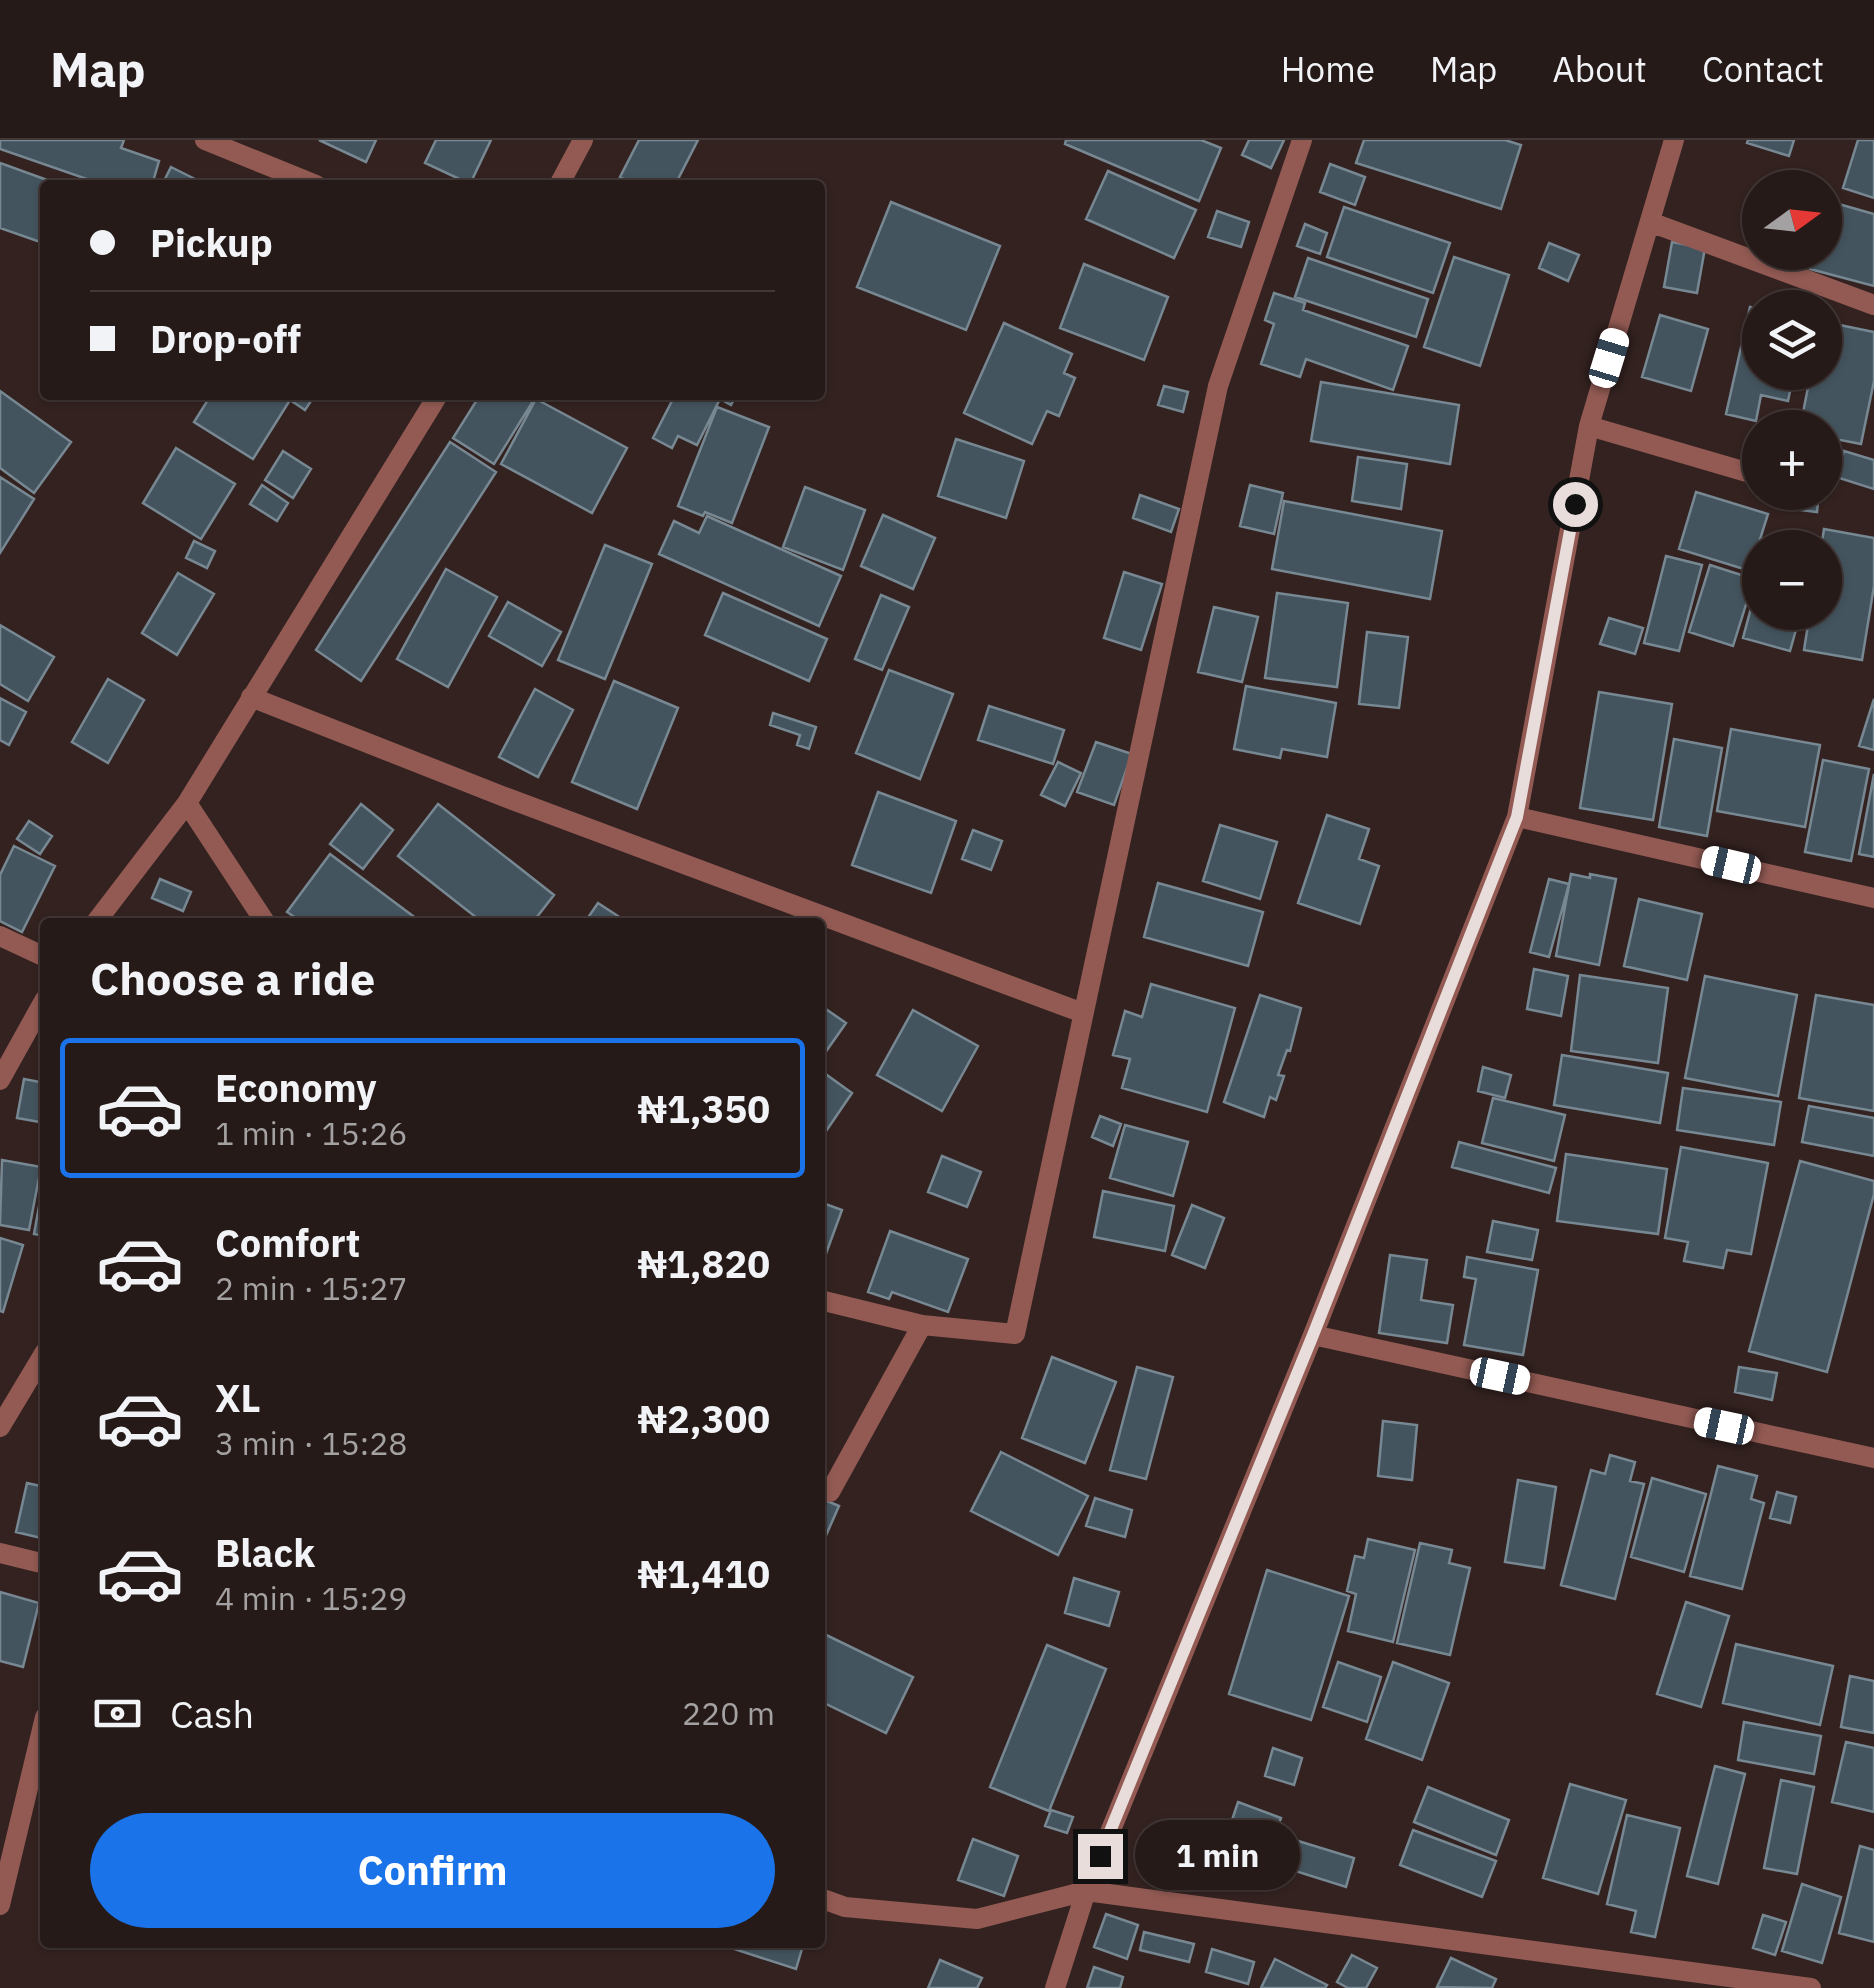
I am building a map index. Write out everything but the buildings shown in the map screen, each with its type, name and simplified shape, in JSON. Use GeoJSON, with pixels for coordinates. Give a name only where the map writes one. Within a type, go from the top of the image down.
{"type":"FeatureCollection","features":[{"type":"Feature","properties":{"kind":"street"},"geometry":{"type":"LineString","coordinates":[[205,140],[304,180]]}},
{"type":"Feature","properties":{"kind":"street"},"geometry":{"type":"LineString","coordinates":[[563,180],[583,140]]}},
{"type":"Feature","properties":{"kind":"street"},"geometry":{"type":"LineString","coordinates":[[825,1301],[922,1325],[1015,1334],[1218,386],[1302,140]]}},
{"type":"Feature","properties":{"kind":"street"},"geometry":{"type":"LineString","coordinates":[[1054,1988],[1086,1891],[1313,1335],[1517,817],[1589,426],[1674,140]]}},
{"type":"Feature","properties":{"kind":"street"},"geometry":{"type":"LineString","coordinates":[[1650,222],[1874,305]]}},
{"type":"Feature","properties":{"kind":"street"},"geometry":{"type":"LineString","coordinates":[[99,918],[187,803],[435,400]]}},
{"type":"Feature","properties":{"kind":"street"},"geometry":{"type":"LineString","coordinates":[[1589,426],[1742,471]]}},
{"type":"Feature","properties":{"kind":"street"},"geometry":{"type":"LineString","coordinates":[[251,697],[502,796],[1083,1012]]}},
{"type":"Feature","properties":{"kind":"street"},"geometry":{"type":"LineString","coordinates":[[187,803],[262,918]]}},
{"type":"Feature","properties":{"kind":"street"},"geometry":{"type":"LineString","coordinates":[[1517,817],[1874,898]]}},
{"type":"Feature","properties":{"kind":"street"},"geometry":{"type":"LineString","coordinates":[[0,936],[40,955]]}},
{"type":"Feature","properties":{"kind":"street"},"geometry":{"type":"LineString","coordinates":[[0,1080],[40,1008]]}},
{"type":"Feature","properties":{"kind":"street"},"geometry":{"type":"LineString","coordinates":[[830,1492],[922,1325]]}},
{"type":"Feature","properties":{"kind":"street"},"geometry":{"type":"LineString","coordinates":[[1313,1335],[1874,1458]]}},
{"type":"Feature","properties":{"kind":"street"},"geometry":{"type":"LineString","coordinates":[[0,1427],[40,1360]]}},
{"type":"Feature","properties":{"kind":"street"},"geometry":{"type":"LineString","coordinates":[[0,1553],[40,1563]]}},
{"type":"Feature","properties":{"kind":"street"},"geometry":{"type":"LineString","coordinates":[[0,1905],[40,1738]]}},
{"type":"Feature","properties":{"kind":"street"},"geometry":{"type":"LineString","coordinates":[[825,1900],[846,1907],[976,1919],[1086,1891],[1811,1988]]}},
{"type":"Feature","properties":{"kind":"route"},"geometry":{"type":"LineString","coordinates":[[1100,1856],[1313,1335],[1517,817],[1575,504]]}}]}
